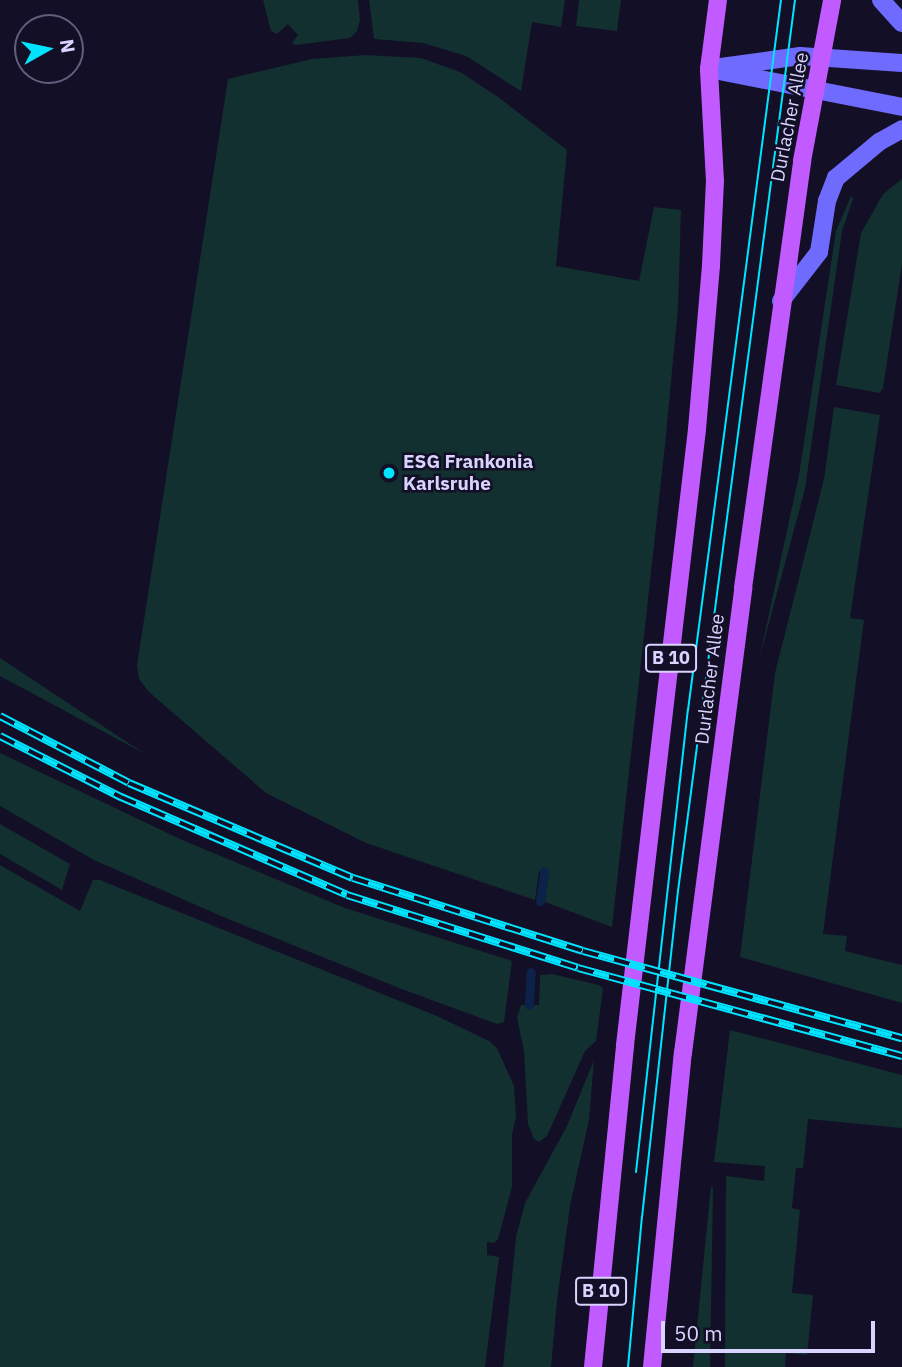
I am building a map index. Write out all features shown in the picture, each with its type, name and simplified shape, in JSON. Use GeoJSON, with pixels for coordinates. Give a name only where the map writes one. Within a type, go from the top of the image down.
{"type":"FeatureCollection","features":[{"type":"Feature","properties":{"kind":"main road","name":"B 10"},"geometry":{"type":"LineString","coordinates":[[593,1367],[625,1045],[694,456],[711,265],[715,181],[709,69],[718,0]]}},
{"type":"Feature","properties":{"kind":"main road","name":"Durlacher Allee"},"geometry":{"type":"LineString","coordinates":[[652,1367],[683,1053],[781,301],[802,161],[824,56],[832,0]]}},
{"type":"Feature","properties":{"kind":"main road"},"geometry":{"type":"LineString","coordinates":[[881,0],[902,23]]}},
{"type":"Feature","properties":{"kind":"main road"},"geometry":{"type":"LineString","coordinates":[[709,69],[786,57],[824,56],[902,62]]}},
{"type":"Feature","properties":{"kind":"main road"},"geometry":{"type":"LineString","coordinates":[[709,69],[902,107]]}},
{"type":"Feature","properties":{"kind":"main road"},"geometry":{"type":"LineString","coordinates":[[781,301],[819,252],[827,201],[836,178],[879,142],[902,128]]}},
{"type":"Feature","properties":{"kind":"green space"},"geometry":{"type":"Polygon","coordinates":[[[263,0],[358,0],[360,20],[357,31],[350,38],[296,45],[292,43],[298,35],[288,24],[277,34],[271,31],[263,0]]]}},
{"type":"Feature","properties":{"kind":"green space"},"geometry":{"type":"Polygon","coordinates":[[[369,0],[565,0],[561,27],[532,22],[521,91],[466,56],[423,43],[374,39],[369,0]]]}},
{"type":"Feature","properties":{"kind":"green space"},"geometry":{"type":"Polygon","coordinates":[[[579,0],[621,0],[617,31],[576,26],[579,0]]]}},
{"type":"Feature","properties":{"kind":"green space","name":"ESG Frankonia Karlsruhe"},"geometry":{"type":"Polygon","coordinates":[[[366,55],[421,58],[460,72],[498,97],[567,150],[556,266],[639,281],[654,207],[681,210],[678,308],[665,445],[612,927],[545,902],[548,871],[539,871],[535,900],[366,843],[266,793],[149,692],[139,679],[137,665],[228,79],[312,59],[366,55]]]}},
{"type":"Feature","properties":{"kind":"green space"},"geometry":{"type":"Polygon","coordinates":[[[902,179],[902,264],[883,388],[880,393],[836,385],[861,233],[883,194],[902,179]]]}},
{"type":"Feature","properties":{"kind":"green space"},"geometry":{"type":"Polygon","coordinates":[[[851,196],[853,199],[842,231],[805,489],[759,660],[799,475],[836,231],[851,196]]]}},
{"type":"Feature","properties":{"kind":"green space"},"geometry":{"type":"Polygon","coordinates":[[[834,407],[880,415],[850,618],[864,620],[823,934],[847,936],[845,951],[902,965],[902,1003],[740,957],[775,673],[824,479],[834,407]]]}},
{"type":"Feature","properties":{"kind":"green space"},"geometry":{"type":"Polygon","coordinates":[[[0,658],[145,754],[0,676],[0,658]]]}},
{"type":"Feature","properties":{"kind":"green space"},"geometry":{"type":"Polygon","coordinates":[[[0,753],[180,839],[345,908],[512,961],[504,1022],[497,1024],[399,988],[221,916],[94,860],[0,806],[0,753]]]}},
{"type":"Feature","properties":{"kind":"green space"},"geometry":{"type":"Polygon","coordinates":[[[0,824],[70,864],[62,890],[0,854],[0,824]]]}},
{"type":"Feature","properties":{"kind":"green space"},"geometry":{"type":"Polygon","coordinates":[[[0,865],[80,911],[93,880],[100,880],[437,1016],[489,1041],[497,1048],[514,1086],[516,1117],[512,1135],[512,1187],[498,1239],[494,1243],[487,1242],[487,1255],[499,1257],[485,1367],[0,1367],[0,865]]]}},
{"type":"Feature","properties":{"kind":"green space"},"geometry":{"type":"Polygon","coordinates":[[[552,974],[599,985],[603,989],[596,1041],[585,1051],[547,1136],[539,1142],[534,1139],[528,1124],[524,1051],[517,1018],[521,1005],[539,1005],[540,975],[552,974]]]}},
{"type":"Feature","properties":{"kind":"green space"},"geometry":{"type":"Polygon","coordinates":[[[730,1030],[902,1075],[902,1128],[808,1119],[803,1168],[796,1168],[792,1208],[800,1210],[792,1293],[813,1295],[807,1355],[786,1353],[785,1367],[725,1367],[726,1176],[764,1181],[765,1166],[714,1162],[730,1030]]]}},
{"type":"Feature","properties":{"kind":"green space"},"geometry":{"type":"Polygon","coordinates":[[[594,1060],[589,1120],[570,1206],[551,1367],[503,1367],[516,1237],[525,1203],[567,1126],[594,1060]]]}},
{"type":"Feature","properties":{"kind":"green space"},"geometry":{"type":"Polygon","coordinates":[[[711,1186],[710,1367],[693,1367],[711,1186]]]}},
{"type":"Feature","properties":{"kind":"waterway"},"geometry":{"type":"LineString","coordinates":[[540,901],[544,871]]}},
{"type":"Feature","properties":{"kind":"waterway"},"geometry":{"type":"LineString","coordinates":[[529,1005],[531,972]]}},
{"type":"Feature","properties":{"kind":"tram line"},"geometry":{"type":"LineString","coordinates":[[636,1172],[688,710],[781,0]]}},
{"type":"Feature","properties":{"kind":"tram line"},"geometry":{"type":"LineString","coordinates":[[628,1367],[678,891],[795,0]]}},
{"type":"Feature","properties":{"kind":"railway"},"geometry":{"type":"LineString","coordinates":[[0,716],[129,783],[353,878],[583,951],[902,1038]]}},
{"type":"Feature","properties":{"kind":"railway"},"geometry":{"type":"LineString","coordinates":[[0,736],[121,797],[347,895],[578,968],[902,1056]]}},
{"type":"Feature","properties":{"kind":"place","name":"ESG Frankonia Karlsruhe"},"geometry":{"type":"Point","coordinates":[389,473]}}]}
